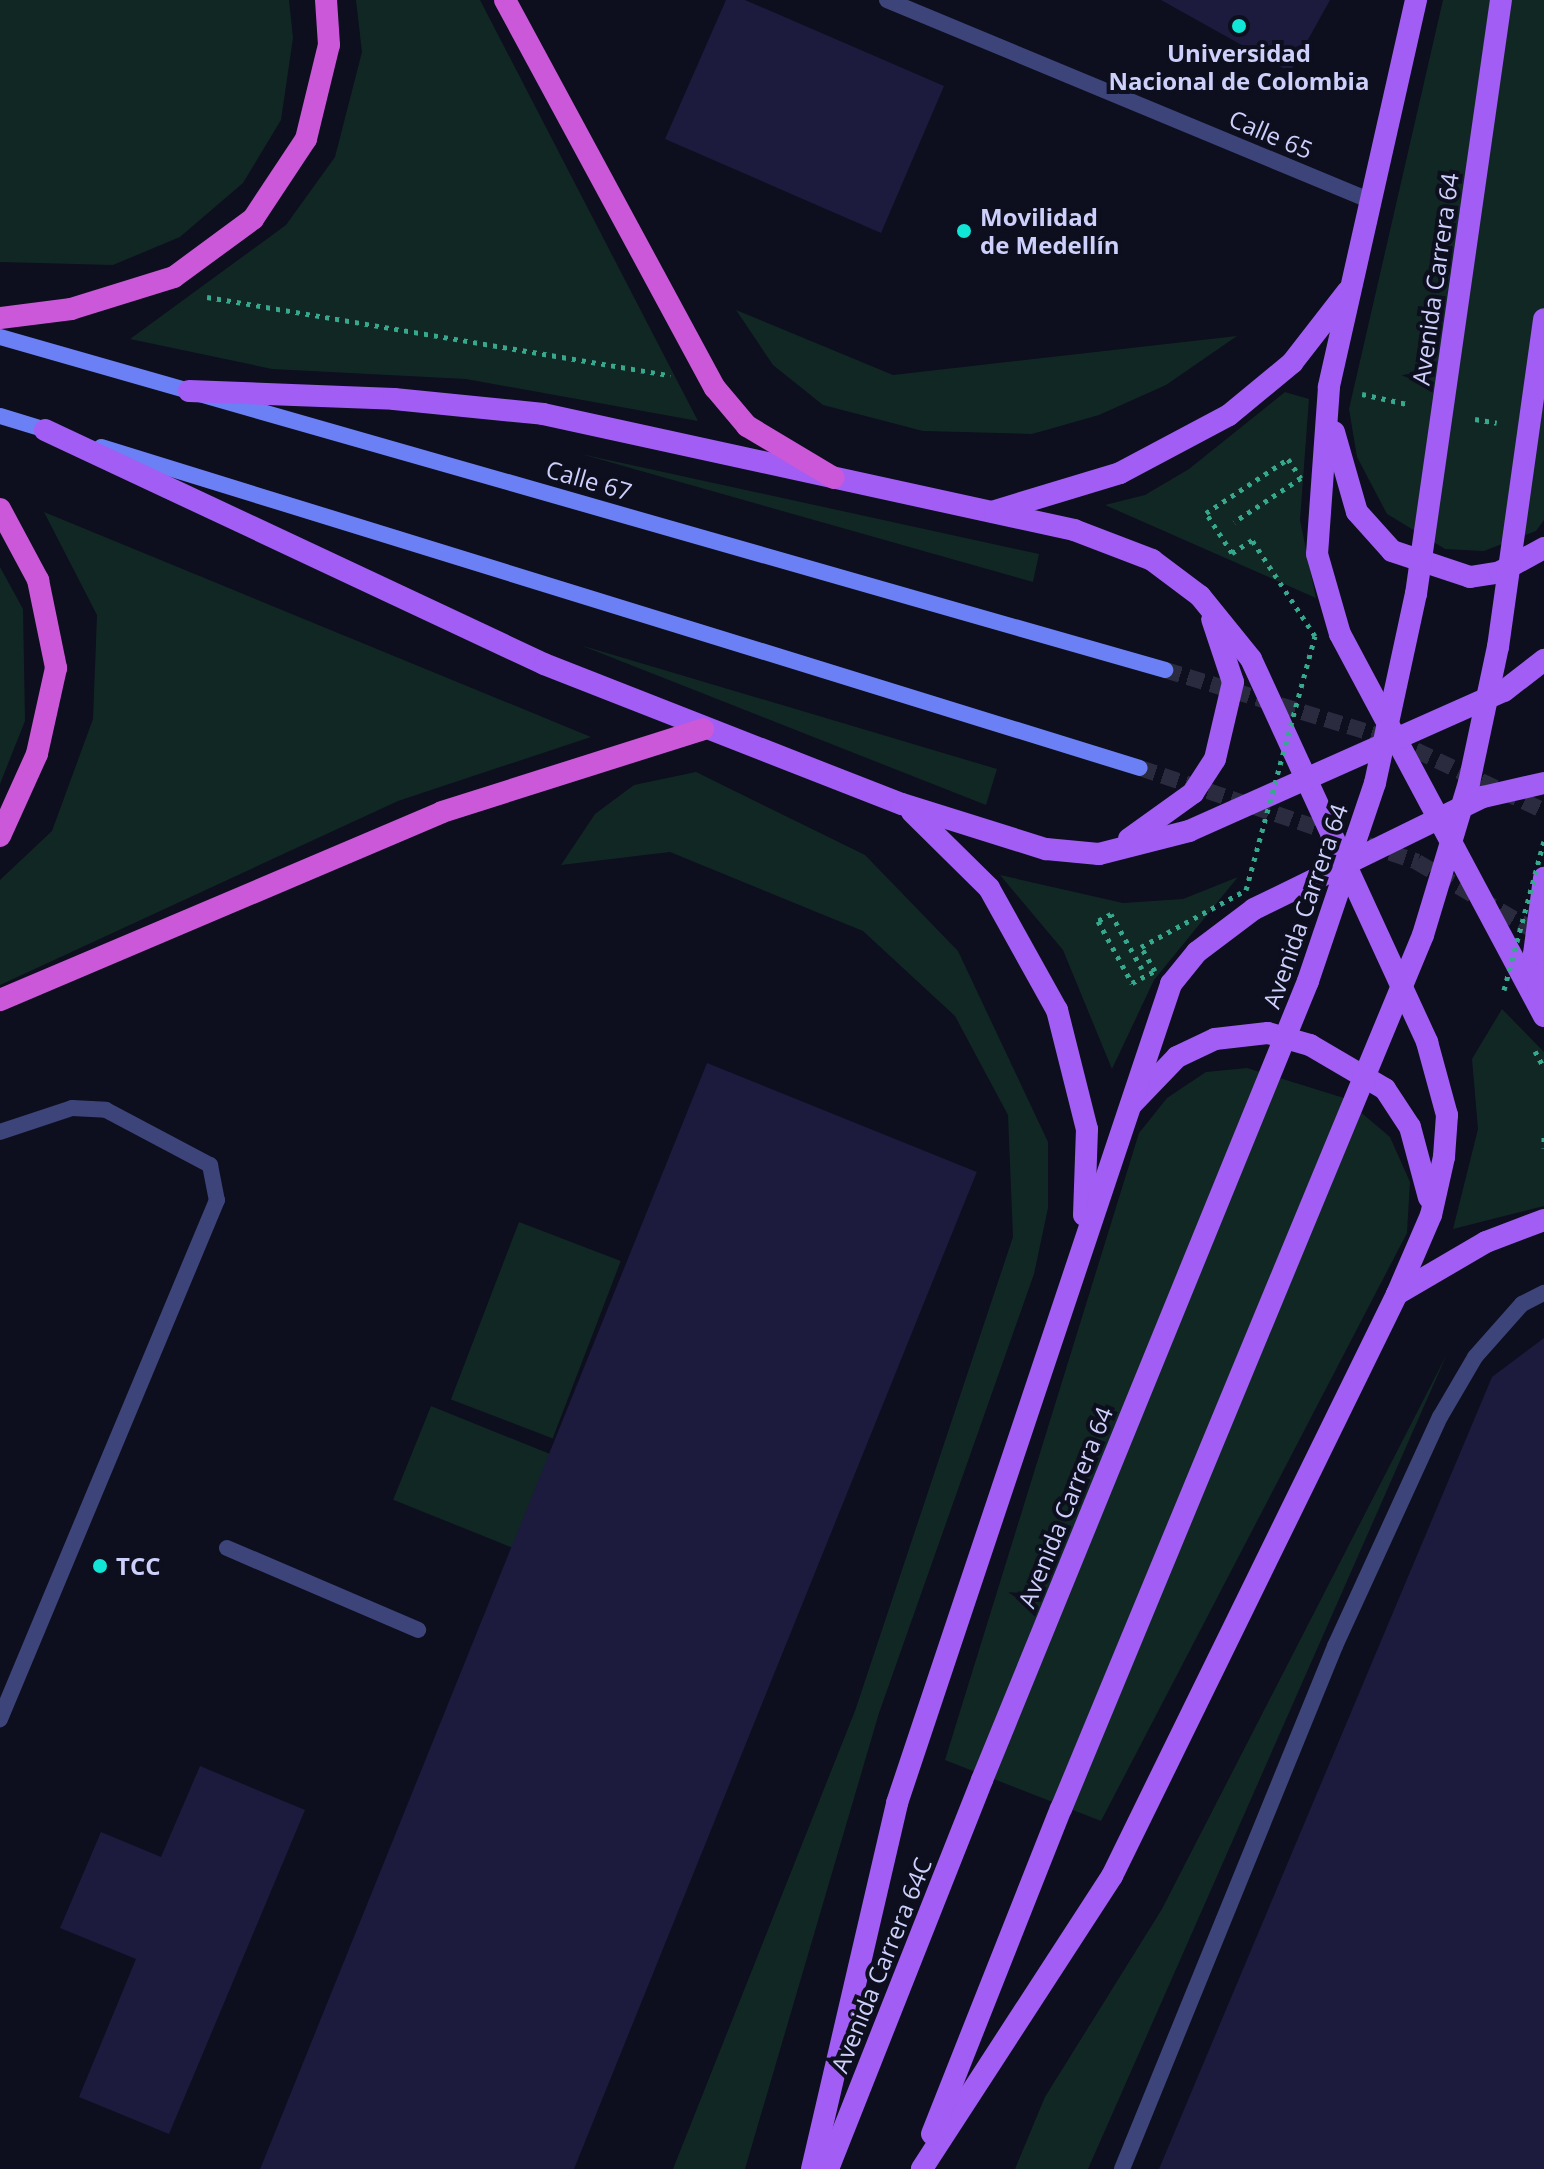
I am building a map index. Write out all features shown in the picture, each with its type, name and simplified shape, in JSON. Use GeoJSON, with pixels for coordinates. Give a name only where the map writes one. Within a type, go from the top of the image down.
{"type":"FeatureCollection","features":[{"type":"Feature","properties":{"kind":"highway"},"geometry":{"type":"LineString","coordinates":[[0,318],[71,309],[174,277],[253,219],[306,139],[329,45],[326,0]]}},
{"type":"Feature","properties":{"kind":"highway"},"geometry":{"type":"LineString","coordinates":[[505,0],[715,388],[747,426],[834,478]]}},
{"type":"Feature","properties":{"kind":"highway"},"geometry":{"type":"LineString","coordinates":[[0,509],[38,580],[56,668],[37,754],[0,836]]}},
{"type":"Feature","properties":{"kind":"highway"},"geometry":{"type":"LineString","coordinates":[[0,1000],[442,812],[703,729]]}},
{"type":"Feature","properties":{"kind":"main road"},"geometry":{"type":"LineString","coordinates":[[1416,0],[1329,387],[1316,524],[1321,584],[1397,741],[1544,1015]]}},
{"type":"Feature","properties":{"kind":"main road","name":"Avenida Carrera 64"},"geometry":{"type":"LineString","coordinates":[[982,1780],[1303,996],[1375,783],[1416,594],[1501,0]]}},
{"type":"Feature","properties":{"kind":"main road"},"geometry":{"type":"LineString","coordinates":[[990,512],[1120,473],[1229,415],[1292,363],[1353,284]]}},
{"type":"Feature","properties":{"kind":"main road"},"geometry":{"type":"LineString","coordinates":[[920,2169],[1061,1809],[1423,935],[1469,783],[1498,647],[1544,319]]}},
{"type":"Feature","properties":{"kind":"main road","name":"Calle 67"},"geometry":{"type":"LineString","coordinates":[[0,337],[1165,670]]}},
{"type":"Feature","properties":{"kind":"main road"},"geometry":{"type":"LineString","coordinates":[[1329,387],[1337,461],[1357,512],[1392,551],[1470,577],[1500,572],[1544,548]]}},
{"type":"Feature","properties":{"kind":"main road"},"geometry":{"type":"LineString","coordinates":[[189,391],[394,399],[543,414],[990,512],[1117,544],[1200,596],[1251,659],[1347,863],[1442,1080],[1447,1115],[1431,1215],[1397,1294],[1112,1876],[920,2169]]}},
{"type":"Feature","properties":{"kind":"main road"},"geometry":{"type":"LineString","coordinates":[[0,416],[1140,768]]}},
{"type":"Feature","properties":{"kind":"main road"},"geometry":{"type":"LineString","coordinates":[[45,430],[544,664],[703,729],[902,804],[1046,849],[1099,854],[1189,831],[1310,782],[1504,691],[1544,660]]}},
{"type":"Feature","properties":{"kind":"main road"},"geometry":{"type":"LineString","coordinates":[[1099,854],[1163,818],[1215,759],[1233,682],[1200,596]]}},
{"type":"Feature","properties":{"kind":"main road"},"geometry":{"type":"LineString","coordinates":[[812,2169],[897,1803],[1156,1015],[1197,952],[1254,909],[1483,797],[1544,783]]}},
{"type":"Feature","properties":{"kind":"main road"},"geometry":{"type":"LineString","coordinates":[[902,804],[989,888],[1057,1010],[1087,1129],[1082,1247]]}},
{"type":"Feature","properties":{"kind":"main road"},"geometry":{"type":"LineString","coordinates":[[1544,878],[1534,954],[1544,1015]]}},
{"type":"Feature","properties":{"kind":"main road"},"geometry":{"type":"LineString","coordinates":[[1126,1110],[1177,1057],[1215,1039],[1268,1033],[1310,1045],[1385,1089],[1425,1169],[1431,1215]]}},
{"type":"Feature","properties":{"kind":"main road"},"geometry":{"type":"LineString","coordinates":[[1397,1294],[1486,1242],[1544,1220]]}},
{"type":"Feature","properties":{"kind":"main road","name":"Avenida Carrera 64C"},"geometry":{"type":"LineString","coordinates":[[828,2169],[982,1780]]}},
{"type":"Feature","properties":{"kind":"lane","name":"Calle 65"},"geometry":{"type":"LineString","coordinates":[[887,0],[1371,201]]}},
{"type":"Feature","properties":{"kind":"lane"},"geometry":{"type":"LineString","coordinates":[[0,1132],[72,1108],[106,1110],[210,1165],[217,1200],[0,1719]]}},
{"type":"Feature","properties":{"kind":"lane"},"geometry":{"type":"LineString","coordinates":[[1122,2169],[1335,1646],[1440,1417],[1475,1357],[1522,1304],[1544,1293]]}},
{"type":"Feature","properties":{"kind":"lane"},"geometry":{"type":"LineString","coordinates":[[227,1548],[418,1630]]}},
{"type":"Feature","properties":{"kind":"path"},"geometry":{"type":"LineString","coordinates":[[230,301],[665,377]]}},
{"type":"Feature","properties":{"kind":"path"},"geometry":{"type":"LineString","coordinates":[[1329,387],[1421,407]]}},
{"type":"Feature","properties":{"kind":"path"},"geometry":{"type":"LineString","coordinates":[[1467,417],[1513,427]]}},
{"type":"Feature","properties":{"kind":"path"},"geometry":{"type":"LineString","coordinates":[[1142,969],[1111,914],[1098,921],[1132,983],[1155,971],[1141,947],[1246,890],[1315,636],[1252,540],[1232,553],[1206,513],[1288,459],[1301,478],[1234,522]]}},
{"type":"Feature","properties":{"kind":"path"},"geometry":{"type":"LineString","coordinates":[[1504,990],[1544,841]]}},
{"type":"Feature","properties":{"kind":"path"},"geometry":{"type":"LineString","coordinates":[[1544,1137],[1544,1148]]}},
{"type":"Feature","properties":{"kind":"green space"},"geometry":{"type":"Polygon","coordinates":[[[0,0],[289,0],[293,38],[281,120],[243,183],[180,237],[113,265],[0,262],[0,0]]]}},
{"type":"Feature","properties":{"kind":"green space"},"geometry":{"type":"Polygon","coordinates":[[[356,0],[480,0],[698,421],[466,379],[272,369],[130,339],[286,225],[335,157],[362,52],[356,0]]]}},
{"type":"Feature","properties":{"kind":"green space"},"geometry":{"type":"Polygon","coordinates":[[[1443,0],[1544,0],[1544,520],[1536,531],[1484,551],[1445,549],[1387,514],[1357,457],[1349,409],[1443,0]]]}},
{"type":"Feature","properties":{"kind":"green space"},"geometry":{"type":"Polygon","coordinates":[[[736,310],[893,375],[1237,336],[1166,385],[1099,415],[1032,434],[923,431],[823,405],[773,365],[736,310]]]}},
{"type":"Feature","properties":{"kind":"green space"},"geometry":{"type":"Polygon","coordinates":[[[1285,392],[1309,399],[1300,520],[1316,598],[1105,505],[1145,495],[1189,469],[1285,392]]]}},
{"type":"Feature","properties":{"kind":"green space"},"geometry":{"type":"Polygon","coordinates":[[[581,454],[1039,554],[1033,582],[581,454]]]}},
{"type":"Feature","properties":{"kind":"green space"},"geometry":{"type":"Polygon","coordinates":[[[44,512],[591,737],[398,801],[0,985],[0,880],[52,831],[93,719],[97,615],[44,512]]]}},
{"type":"Feature","properties":{"kind":"green space"},"geometry":{"type":"Polygon","coordinates":[[[0,567],[23,609],[25,721],[0,784],[0,567]]]}},
{"type":"Feature","properties":{"kind":"green space"},"geometry":{"type":"Polygon","coordinates":[[[580,645],[997,769],[986,805],[580,645]]]}},
{"type":"Feature","properties":{"kind":"green space"},"geometry":{"type":"Polygon","coordinates":[[[696,772],[865,855],[958,951],[1048,1142],[1048,1208],[1034,1274],[879,1713],[745,2169],[673,2169],[855,1711],[1013,1237],[1008,1115],[955,1016],[863,931],[670,852],[561,865],[595,814],[634,785],[696,772]]]}},
{"type":"Feature","properties":{"kind":"green space"},"geometry":{"type":"Polygon","coordinates":[[[1000,875],[1123,903],[1183,899],[1238,877],[1154,980],[1112,1069],[1063,950],[1000,875]]]}},
{"type":"Feature","properties":{"kind":"green space"},"geometry":{"type":"Polygon","coordinates":[[[1502,1009],[1544,1052],[1544,1206],[1453,1229],[1478,1129],[1472,1059],[1502,1009]]]}},
{"type":"Feature","properties":{"kind":"green space"},"geometry":{"type":"Polygon","coordinates":[[[1247,1068],[1344,1098],[1390,1137],[1410,1182],[1407,1233],[1101,1821],[945,1760],[1139,1133],[1167,1098],[1206,1072],[1247,1068]]]}},
{"type":"Feature","properties":{"kind":"green space"},"geometry":{"type":"Polygon","coordinates":[[[519,1222],[621,1261],[553,1438],[451,1399],[519,1222]]]}},
{"type":"Feature","properties":{"kind":"green space"},"geometry":{"type":"Polygon","coordinates":[[[1447,1354],[1088,2169],[1015,2169],[1045,2097],[1162,1909],[1447,1354]]]}},
{"type":"Feature","properties":{"kind":"green space"},"geometry":{"type":"Polygon","coordinates":[[[431,1406],[556,1457],[518,1550],[393,1500],[431,1406]]]}},
{"type":"Feature","properties":{"kind":"building"},"geometry":{"type":"Polygon","coordinates":[[[726,0],[745,0],[944,86],[881,233],[665,139],[726,0]]]}},
{"type":"Feature","properties":{"kind":"building"},"geometry":{"type":"Polygon","coordinates":[[[1161,0],[1330,0],[1290,72],[1161,0]]]}},
{"type":"Feature","properties":{"kind":"building"},"geometry":{"type":"Polygon","coordinates":[[[707,1063],[977,1172],[574,2169],[260,2169],[707,1063]]]}},
{"type":"Feature","properties":{"kind":"building"},"geometry":{"type":"Polygon","coordinates":[[[1544,1338],[1544,2169],[1159,2169],[1492,1377],[1544,1338]]]}},
{"type":"Feature","properties":{"kind":"building"},"geometry":{"type":"Polygon","coordinates":[[[200,1766],[305,1810],[169,2134],[79,2097],[136,1959],[60,1928],[101,1832],[161,1857],[200,1766]]]}},
{"type":"Feature","properties":{"kind":"tunnel"},"geometry":{"type":"LineString","coordinates":[[1165,670],[1394,740],[1544,811]]}},
{"type":"Feature","properties":{"kind":"tunnel"},"geometry":{"type":"LineString","coordinates":[[1140,768],[1417,862],[1543,936]]}},
{"type":"Feature","properties":{"kind":"place","name":"Universidad Nacional de Colombia"},"geometry":{"type":"Point","coordinates":[1239,26]}},
{"type":"Feature","properties":{"kind":"place","name":"Movilidad de Medellín"},"geometry":{"type":"Point","coordinates":[964,231]}},
{"type":"Feature","properties":{"kind":"place","name":"TCC"},"geometry":{"type":"Point","coordinates":[100,1566]}}]}
